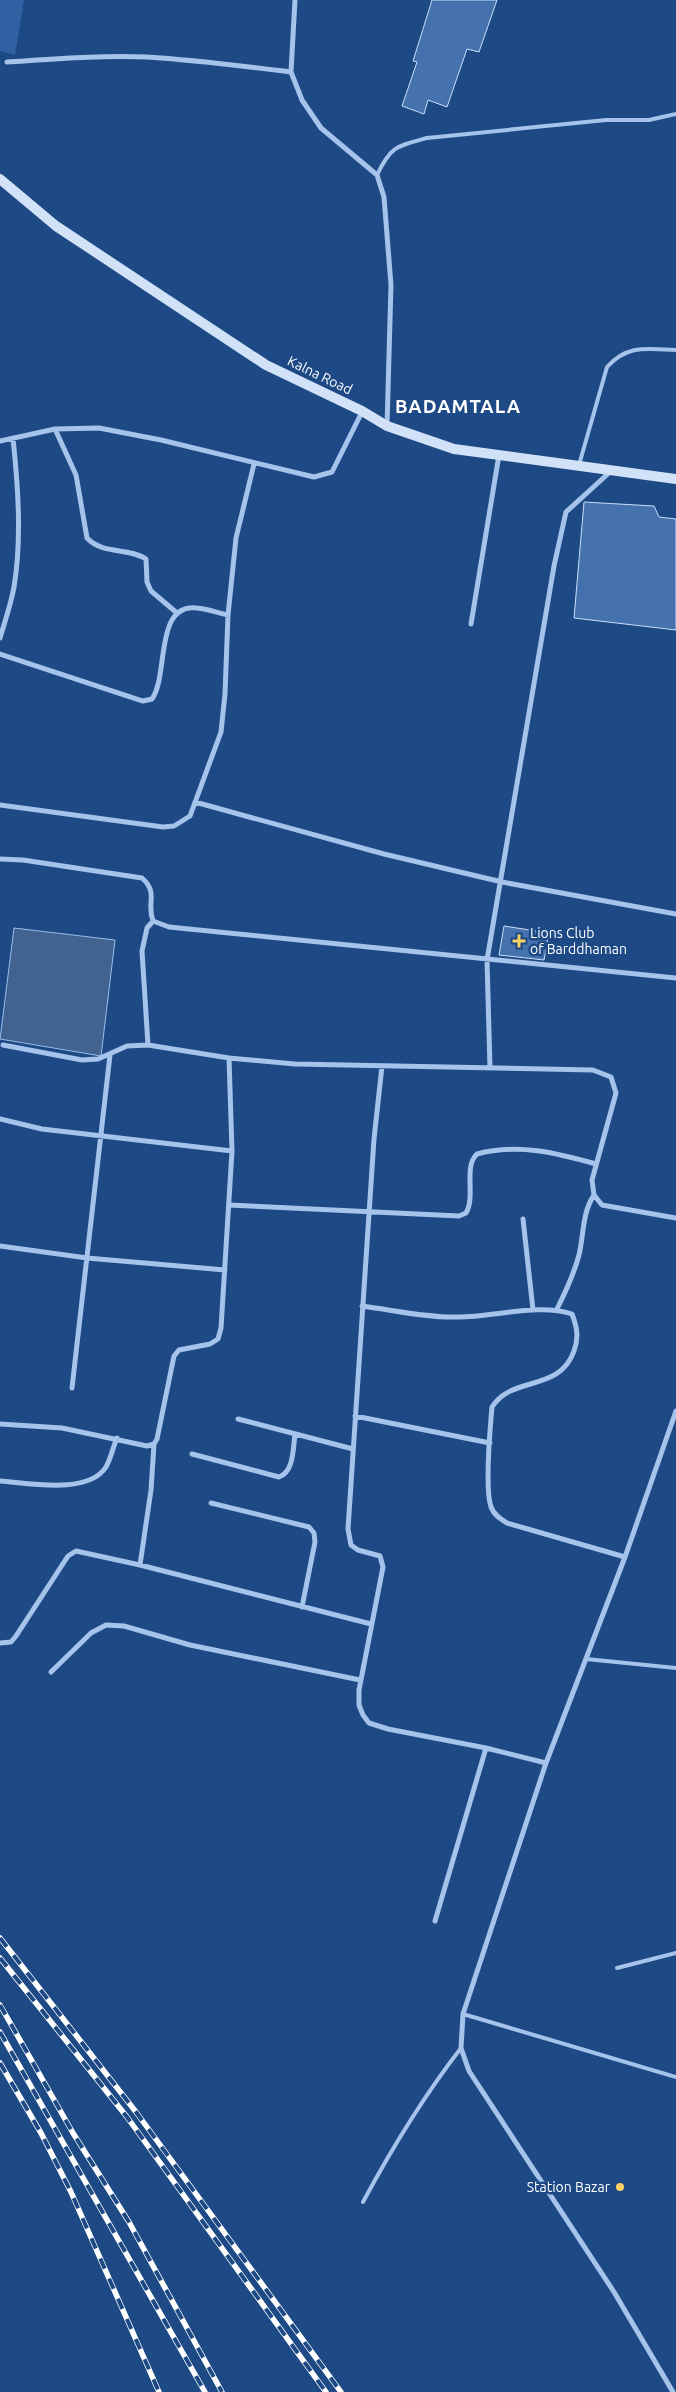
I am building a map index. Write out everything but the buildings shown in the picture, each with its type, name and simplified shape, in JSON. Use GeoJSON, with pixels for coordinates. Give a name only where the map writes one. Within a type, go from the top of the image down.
{"type":"FeatureCollection","features":[{"type":"Feature","properties":{"kind":"street"},"geometry":{"type":"LineString","coordinates":[[295,0],[291,72],[302,100],[321,128],[377,175],[384,197],[391,285],[387,426]]}},
{"type":"Feature","properties":{"kind":"street"},"geometry":{"type":"LineString","coordinates":[[7,62],[87,57],[146,57],[200,61],[291,72]]}},
{"type":"Feature","properties":{"kind":"street","name":"Kalna Road"},"geometry":{"type":"LineString","coordinates":[[0,179],[56,226],[218,334],[266,364],[362,411],[387,426],[454,449],[676,479]]}},
{"type":"Feature","properties":{"kind":"street"},"geometry":{"type":"LineString","coordinates":[[0,441],[56,429],[99,428],[161,440],[314,477],[332,472],[362,411]]}},
{"type":"Feature","properties":{"kind":"street"},"geometry":{"type":"LineString","coordinates":[[56,429],[76,475],[87,538],[93,544],[102,548],[140,555],[146,559],[147,582],[151,591],[178,613]]}},
{"type":"Feature","properties":{"kind":"street"},"geometry":{"type":"LineString","coordinates":[[0,638],[14,586],[17,480],[13,438]]}},
{"type":"Feature","properties":{"kind":"street"},"geometry":{"type":"LineString","coordinates":[[472,624],[499,455]]}},
{"type":"Feature","properties":{"kind":"street"},"geometry":{"type":"LineString","coordinates":[[0,805],[163,827],[174,826],[184,822],[190,816],[220,732],[225,694],[228,615],[236,538],[254,464]]}},
{"type":"Feature","properties":{"kind":"street"},"geometry":{"type":"LineString","coordinates":[[490,1068],[487,960],[502,882],[537,660],[566,512],[612,470]]}},
{"type":"Feature","properties":{"kind":"street"},"geometry":{"type":"LineString","coordinates":[[0,654],[143,701],[152,699],[158,691],[172,618],[181,610],[196,607],[228,615]]}},
{"type":"Feature","properties":{"kind":"street"},"geometry":{"type":"LineString","coordinates":[[195,802],[384,854],[502,882],[676,914]]}},
{"type":"Feature","properties":{"kind":"street"},"geometry":{"type":"LineString","coordinates":[[0,859],[23,860],[142,878],[150,885],[152,892],[150,913],[153,921],[169,927],[676,978]]}},
{"type":"Feature","properties":{"kind":"street"},"geometry":{"type":"LineString","coordinates":[[148,1045],[142,951],[147,928],[153,921]]}},
{"type":"Feature","properties":{"kind":"street"},"geometry":{"type":"LineString","coordinates":[[3,1045],[82,1060],[98,1059],[127,1046],[148,1045],[229,1058],[295,1064],[593,1070],[611,1077],[616,1093],[592,1180],[594,1195],[602,1205],[676,1218]]}},
{"type":"Feature","properties":{"kind":"street"},"geometry":{"type":"LineString","coordinates":[[72,1388],[110,1055]]}},
{"type":"Feature","properties":{"kind":"street"},"geometry":{"type":"LineString","coordinates":[[140,1565],[151,1490],[154,1444],[158,1439],[174,1356],[179,1350],[210,1344],[218,1339],[221,1328],[232,1151],[229,1058]]}},
{"type":"Feature","properties":{"kind":"street"},"geometry":{"type":"LineString","coordinates":[[382,1066],[362,1306],[349,1539],[351,1545],[358,1550],[380,1556],[382,1560],[360,1680],[359,1705],[369,1723],[388,1729],[546,1762]]}},
{"type":"Feature","properties":{"kind":"street"},"geometry":{"type":"LineString","coordinates":[[0,1119],[42,1129],[232,1151]]}},
{"type":"Feature","properties":{"kind":"street"},"geometry":{"type":"LineString","coordinates":[[229,1205],[459,1216],[466,1213],[470,1202],[473,1158],[485,1152],[514,1148],[544,1150],[596,1164]]}},
{"type":"Feature","properties":{"kind":"street"},"geometry":{"type":"LineString","coordinates":[[557,1309],[573,1273],[579,1254],[587,1205],[594,1195]]}},
{"type":"Feature","properties":{"kind":"street"},"geometry":{"type":"LineString","coordinates":[[523,1219],[533,1310]]}},
{"type":"Feature","properties":{"kind":"street"},"geometry":{"type":"LineString","coordinates":[[0,1246],[87,1258],[225,1270]]}},
{"type":"Feature","properties":{"kind":"street"},"geometry":{"type":"LineString","coordinates":[[362,1306],[454,1317],[484,1317],[533,1310],[557,1309],[572,1314],[578,1327],[577,1343],[572,1358],[562,1371],[542,1382],[508,1391],[498,1397],[492,1407],[489,1492],[491,1507],[496,1516],[507,1523],[625,1557]]}},
{"type":"Feature","properties":{"kind":"street"},"geometry":{"type":"LineString","coordinates":[[673,2392],[614,2292],[469,2070],[461,2048],[463,2014],[546,1762],[625,1557],[676,1411]]}},
{"type":"Feature","properties":{"kind":"street"},"geometry":{"type":"LineString","coordinates":[[355,1416],[490,1443]]}},
{"type":"Feature","properties":{"kind":"street"},"geometry":{"type":"LineString","coordinates":[[238,1419],[353,1449]]}},
{"type":"Feature","properties":{"kind":"street"},"geometry":{"type":"LineString","coordinates":[[0,1424],[62,1428],[117,1438],[147,1446],[154,1444]]}},
{"type":"Feature","properties":{"kind":"street"},"geometry":{"type":"LineString","coordinates":[[192,1454],[279,1477],[285,1475],[289,1470],[295,1434]]}},
{"type":"Feature","properties":{"kind":"street"},"geometry":{"type":"LineString","coordinates":[[0,1481],[81,1484],[94,1478],[106,1467],[117,1438]]}},
{"type":"Feature","properties":{"kind":"street"},"geometry":{"type":"LineString","coordinates":[[211,1503],[309,1527],[314,1533],[315,1542],[302,1607]]}},
{"type":"Feature","properties":{"kind":"street"},"geometry":{"type":"LineString","coordinates":[[0,1643],[11,1642],[16,1636],[68,1556],[76,1551],[140,1565],[371,1624]]}},
{"type":"Feature","properties":{"kind":"street"},"geometry":{"type":"LineString","coordinates":[[52,1672],[91,1633],[106,1625],[124,1626],[199,1647],[360,1680]]}},
{"type":"Feature","properties":{"kind":"street"},"geometry":{"type":"LineString","coordinates":[[435,1921],[486,1748]]}},
{"type":"Feature","properties":{"kind":"lane"},"geometry":{"type":"LineString","coordinates":[[377,175],[386,156],[400,145],[427,138],[606,120],[649,120],[676,114]]}},
{"type":"Feature","properties":{"kind":"lane"},"geometry":{"type":"LineString","coordinates":[[579,465],[607,367],[617,356],[632,349],[676,350]]}},
{"type":"Feature","properties":{"kind":"lane"},"geometry":{"type":"LineString","coordinates":[[586,1659],[676,1668]]}},
{"type":"Feature","properties":{"kind":"lane"},"geometry":{"type":"LineString","coordinates":[[617,1968],[676,1953]]}},
{"type":"Feature","properties":{"kind":"lane"},"geometry":{"type":"LineString","coordinates":[[463,2014],[676,2077]]}},
{"type":"Feature","properties":{"kind":"lane"},"geometry":{"type":"LineString","coordinates":[[362,2202],[398,2138],[430,2088],[461,2048]]}},
{"type":"Feature","properties":{"kind":"shaded area"},"geometry":{"type":"Polygon","coordinates":[[[0,0],[24,0],[15,55],[0,51],[0,0]]]}},
{"type":"Feature","properties":{"kind":"shaded area"},"geometry":{"type":"Polygon","coordinates":[[[14,928],[115,940],[101,1056],[0,1039],[14,928]]]}},
{"type":"Feature","properties":{"kind":"railway"},"geometry":{"type":"LineString","coordinates":[[0,1938],[136,2112],[341,2392]]}},
{"type":"Feature","properties":{"kind":"railway"},"geometry":{"type":"LineString","coordinates":[[0,1958],[127,2117],[326,2392]]}},
{"type":"Feature","properties":{"kind":"railway"},"geometry":{"type":"LineString","coordinates":[[0,2005],[73,2133],[129,2222],[222,2392]]}},
{"type":"Feature","properties":{"kind":"railway"},"geometry":{"type":"LineString","coordinates":[[0,2032],[205,2392]]}},
{"type":"Feature","properties":{"kind":"railway"},"geometry":{"type":"LineString","coordinates":[[0,2063],[41,2133],[71,2192],[159,2392]]}},
{"type":"Feature","properties":{"kind":"place","name":"Lions Club of Barddhaman"},"geometry":{"type":"Point","coordinates":[519,941]}},
{"type":"Feature","properties":{"kind":"place","name":"Station Bazar"},"geometry":{"type":"Point","coordinates":[620,2187]}},
{"type":"Feature","properties":{"kind":"district","name":"BADAMTALA"},"geometry":{"type":"Point","coordinates":[458,406]}}]}
